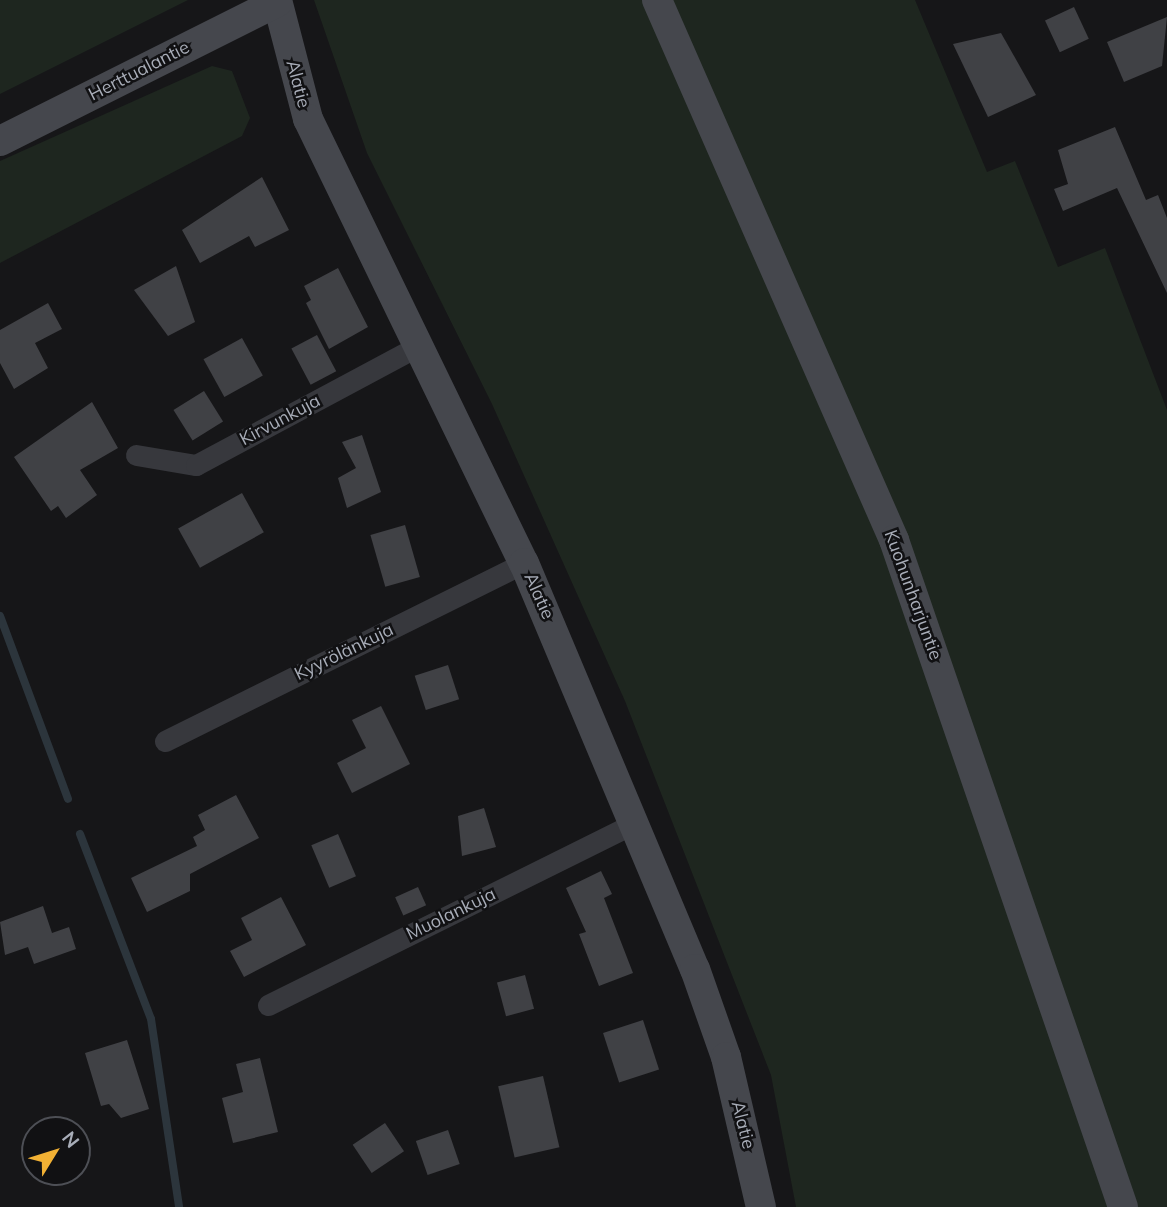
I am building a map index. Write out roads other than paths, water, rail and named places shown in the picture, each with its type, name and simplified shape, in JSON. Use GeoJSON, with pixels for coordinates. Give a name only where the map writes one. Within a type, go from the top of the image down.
{"type":"FeatureCollection","features":[{"type":"Feature","properties":{"kind":"street","name":"Kuohunharjuntie"},"geometry":{"type":"LineString","coordinates":[[657,0],[894,540],[1123,1207]]}},
{"type":"Feature","properties":{"kind":"street","name":"Herttualantie"},"geometry":{"type":"LineString","coordinates":[[0,141],[277,1]]}},
{"type":"Feature","properties":{"kind":"street","name":"Alatie"},"geometry":{"type":"LineString","coordinates":[[277,1],[308,119],[524,563],[634,823],[726,1057],[761,1207]]}},
{"type":"Feature","properties":{"kind":"street","name":"Kirvunkuja"},"geometry":{"type":"LineString","coordinates":[[136,455],[196,465],[418,346]]}},
{"type":"Feature","properties":{"kind":"street","name":"Kyyrölänkuja"},"geometry":{"type":"LineString","coordinates":[[165,741],[524,563]]}},
{"type":"Feature","properties":{"kind":"street","name":"Muolankuja"},"geometry":{"type":"LineString","coordinates":[[268,1005],[634,823]]}},
{"type":"Feature","properties":{"kind":"waterway"},"geometry":{"type":"LineString","coordinates":[[0,616],[68,799]]}},
{"type":"Feature","properties":{"kind":"waterway"},"geometry":{"type":"LineString","coordinates":[[80,834],[151,1019],[179,1207]]}}]}
